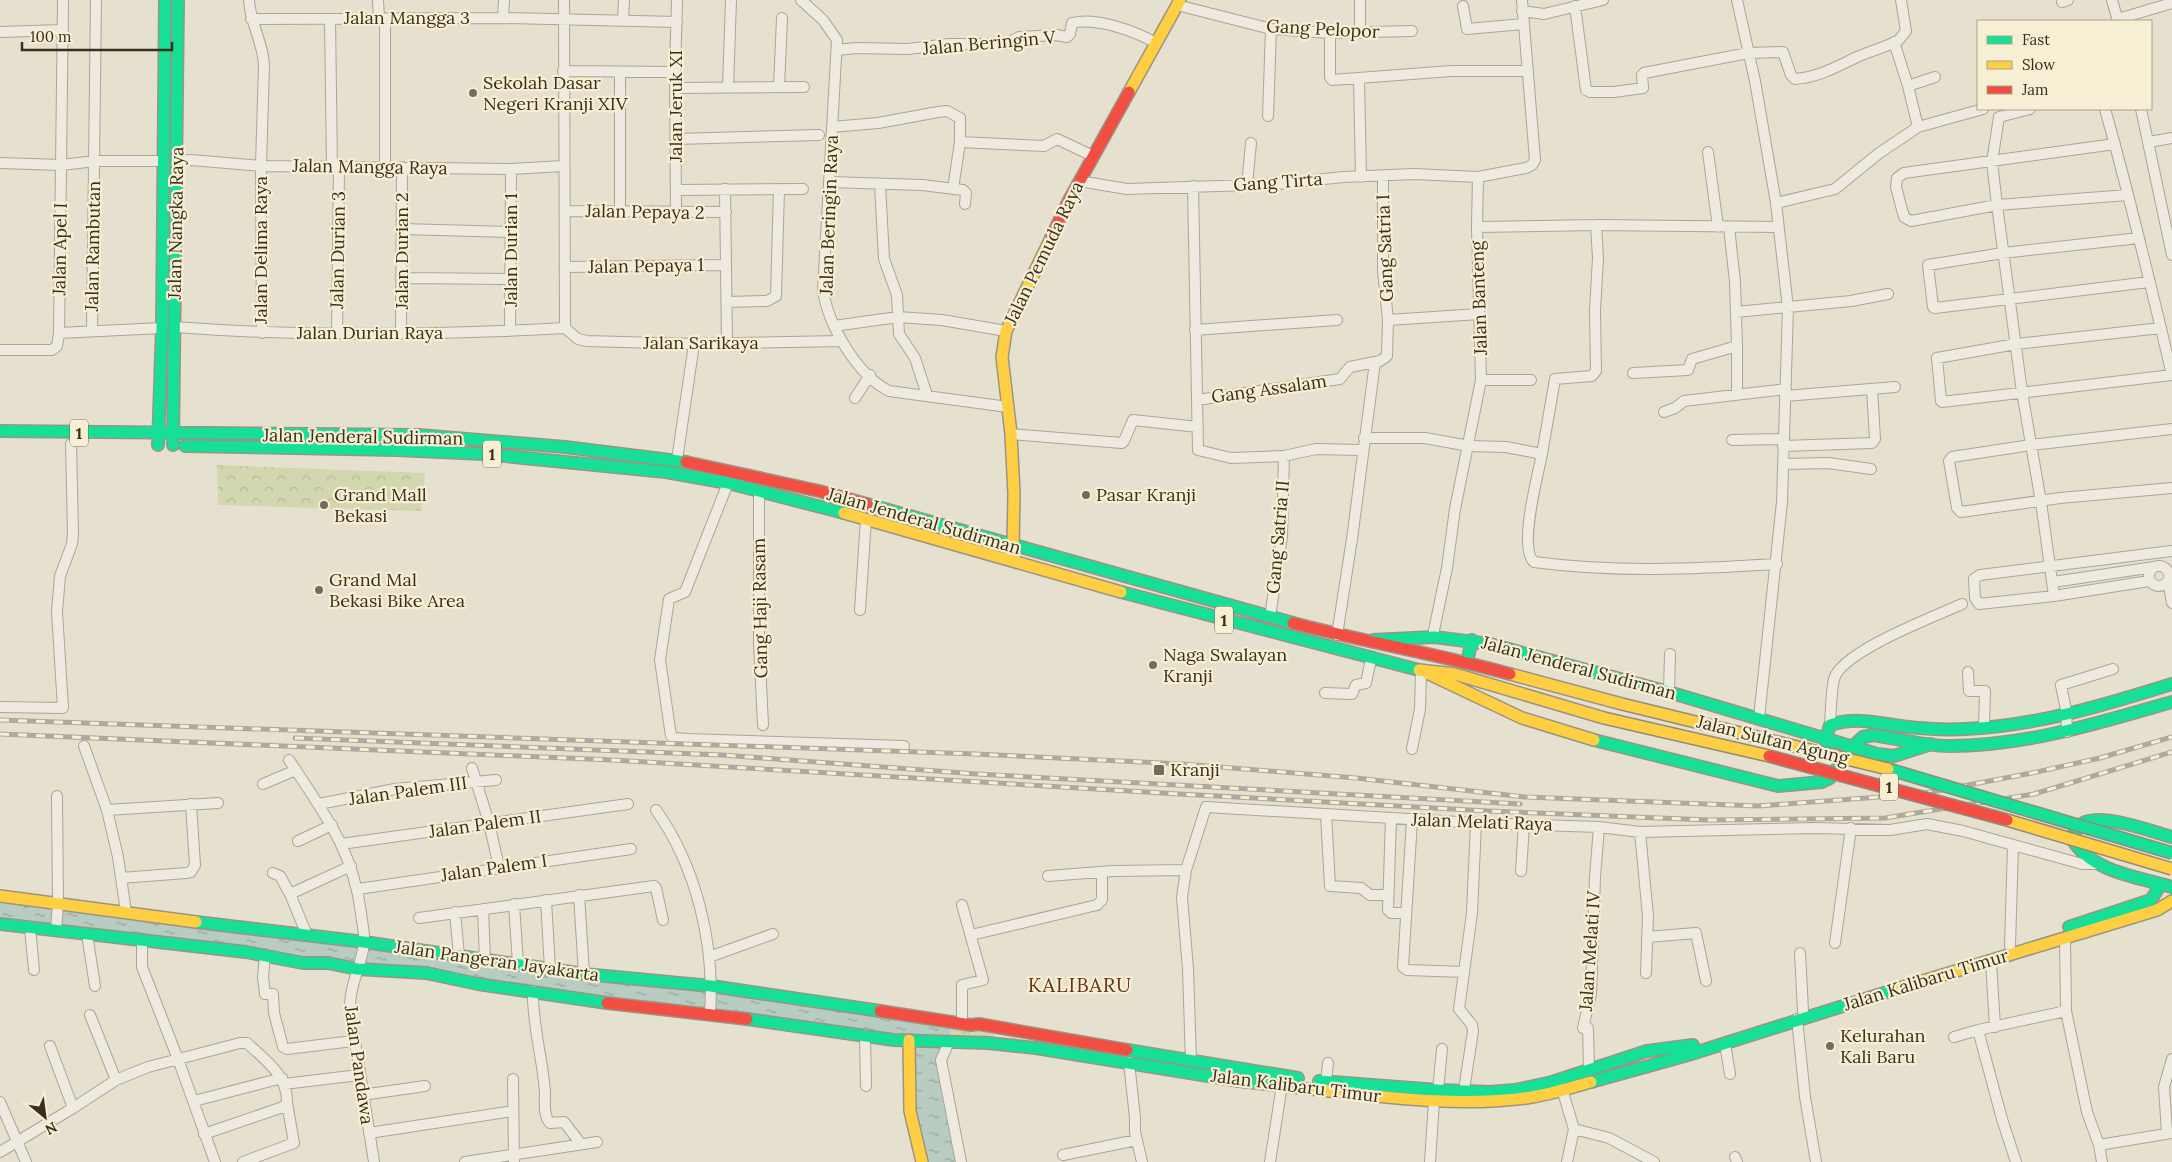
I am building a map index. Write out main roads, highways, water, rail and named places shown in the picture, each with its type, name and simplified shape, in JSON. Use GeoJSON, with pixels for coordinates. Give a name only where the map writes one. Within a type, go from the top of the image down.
{"type":"FeatureCollection","features":[{"type":"Feature","properties":{"kind":"main road","name":"Jalan Nangka Raya"},"geometry":{"type":"LineString","coordinates":[[155,441],[162,328],[162,161],[165,0]]}},
{"type":"Feature","properties":{"kind":"main road","name":"Jalan Nangka Raya"},"geometry":{"type":"LineString","coordinates":[[173,440],[175,227],[178,160],[178,0]]}},
{"type":"Feature","properties":{"kind":"main road","name":"Jalan Pemuda Raya"},"geometry":{"type":"LineString","coordinates":[[1010,559],[1013,547],[1012,434],[1002,357],[1006,331],[1079,181],[1178,2]]}},
{"type":"Feature","properties":{"kind":"main road"},"geometry":{"type":"LineString","coordinates":[[165,31],[178,32]]}},
{"type":"Feature","properties":{"kind":"main road"},"geometry":{"type":"LineString","coordinates":[[162,226],[175,227]]}},
{"type":"Feature","properties":{"kind":"main road"},"geometry":{"type":"LineString","coordinates":[[162,265],[175,264]]}},
{"type":"Feature","properties":{"kind":"main road","name":"Jalan Jenderal Sudirman"},"geometry":{"type":"LineString","coordinates":[[0,432],[155,441],[384,434],[485,440],[677,460],[826,493],[1013,547],[1337,635],[1370,641],[1404,636],[1432,635],[1498,644],[1759,718],[1877,754],[1894,756],[1932,743]]}},
{"type":"Feature","properties":{"kind":"main road","name":"Jalan Jenderal Sudirman"},"geometry":{"type":"LineString","coordinates":[[173,440],[484,454],[666,472],[728,483],[821,506],[1192,612],[1370,659],[1421,671],[1455,674]]}},
{"type":"Feature","properties":{"kind":"main road"},"geometry":{"type":"LineString","coordinates":[[484,454],[485,440]]}},
{"type":"Feature","properties":{"kind":"main road"},"geometry":{"type":"LineString","coordinates":[[1467,662],[1472,640]]}},
{"type":"Feature","properties":{"kind":"main road","name":"Jalan Sultan Agung"},"geometry":{"type":"LineString","coordinates":[[1370,641],[1467,662],[1622,704],[1902,772],[2172,853]]}},
{"type":"Feature","properties":{"kind":"main road","name":"Jalan Jenderal Sudirman"},"geometry":{"type":"LineString","coordinates":[[1421,671],[1522,718],[1575,734],[1778,786],[1822,782],[1830,778],[1852,747]]}},
{"type":"Feature","properties":{"kind":"main road","name":"Jalan Sultan Agung"},"geometry":{"type":"LineString","coordinates":[[1455,674],[1604,718],[1686,736],[1902,790],[2172,869]]}},
{"type":"Feature","properties":{"kind":"main road"},"geometry":{"type":"LineString","coordinates":[[1807,732],[1817,732],[1845,719],[1947,730],[1984,728],[2066,713],[2172,684]]}},
{"type":"Feature","properties":{"kind":"main road"},"geometry":{"type":"LineString","coordinates":[[1852,747],[1863,737],[1874,736],[1948,746],[2023,741],[2067,732],[2172,702]]}},
{"type":"Feature","properties":{"kind":"main road"},"geometry":{"type":"LineString","coordinates":[[1807,784],[1819,775],[1823,767],[1827,755],[1826,738],[1830,725]]}},
{"type":"Feature","properties":{"kind":"main road"},"geometry":{"type":"LineString","coordinates":[[2166,886],[2098,864],[2078,852],[2072,839],[2074,833],[2083,822],[2096,819],[2172,837]]}},
{"type":"Feature","properties":{"kind":"main road","name":"Jalan Kalibaru Timur"},"geometry":{"type":"LineString","coordinates":[[1679,1053],[1712,1041],[1970,964],[2010,946],[2152,900],[2166,886]]}},
{"type":"Feature","properties":{"kind":"main road","name":"Jalan Pangeran Jayakarta"},"geometry":{"type":"LineString","coordinates":[[0,896],[58,907],[126,912],[994,1027]]}},
{"type":"Feature","properties":{"kind":"main road","name":"Jalan Kalibaru Timur"},"geometry":{"type":"LineString","coordinates":[[1970,964],[1992,961],[2157,910],[2172,901]]}},
{"type":"Feature","properties":{"kind":"main road","name":"Jalan Pangeran Jayakarta"},"geometry":{"type":"LineString","coordinates":[[0,924],[30,928],[56,928],[87,934],[265,956],[303,964],[328,964],[426,973],[478,984],[583,1000],[710,1012],[865,1036],[909,1040]]}},
{"type":"Feature","properties":{"kind":"main road","name":"Jalan Kalibaru Timur"},"geometry":{"type":"LineString","coordinates":[[994,1027],[1033,1035],[1326,1082],[1497,1101],[1523,1099],[1557,1085],[1725,1042],[1800,1015]]}},
{"type":"Feature","properties":{"kind":"main road"},"geometry":{"type":"LineString","coordinates":[[988,1043],[994,1039],[994,1027]]}},
{"type":"Feature","properties":{"kind":"main road"},"geometry":{"type":"LineString","coordinates":[[1026,1047],[1028,1039],[1033,1035]]}},
{"type":"Feature","properties":{"kind":"main road"},"geometry":{"type":"LineString","coordinates":[[909,1040],[910,1111],[922,1162]]}},
{"type":"Feature","properties":{"kind":"main road","name":"Jalan Kalibaru Timur"},"geometry":{"type":"LineString","coordinates":[[909,1040],[988,1043],[1026,1047],[1239,1080],[1362,1096],[1436,1095],[1464,1090],[1490,1092],[1557,1085]]}},
{"type":"Feature","properties":{"kind":"water"},"geometry":{"type":"Polygon","coordinates":[[[0,896],[952,1022],[949,1042],[941,1061],[961,1162],[922,1162],[909,1040],[0,924],[0,896]]]}},
{"type":"Feature","properties":{"kind":"railway"},"geometry":{"type":"LineString","coordinates":[[0,720],[975,754],[1183,764],[1356,778],[1525,797],[1758,806],[1920,794],[2100,758],[2172,737]]}},
{"type":"Feature","properties":{"kind":"railway"},"geometry":{"type":"LineString","coordinates":[[0,734],[612,760],[1488,811],[1709,820],[1885,818],[2034,794],[2172,752]]}},
{"type":"Feature","properties":{"kind":"railway"},"geometry":{"type":"LineString","coordinates":[[295,738],[722,755],[977,774],[1520,804]]}},
{"type":"Feature","properties":{"kind":"place","name":"Sekolah Dasar Negeri Kranji XIV"},"geometry":{"type":"Point","coordinates":[473,93]}},
{"type":"Feature","properties":{"kind":"place","name":"Pasar Kranji"},"geometry":{"type":"Point","coordinates":[1086,495]}},
{"type":"Feature","properties":{"kind":"place","name":"Grand Mall Bekasi"},"geometry":{"type":"Point","coordinates":[324,505]}},
{"type":"Feature","properties":{"kind":"place","name":"Grand Mal Bekasi Bike Area"},"geometry":{"type":"Point","coordinates":[319,590]}},
{"type":"Feature","properties":{"kind":"place","name":"Naga Swalayan Kranji"},"geometry":{"type":"Point","coordinates":[1153,665]}},
{"type":"Feature","properties":{"kind":"place","name":"Kranji"},"geometry":{"type":"Point","coordinates":[1159,770]}},
{"type":"Feature","properties":{"kind":"place","name":"Kelurahan Kali Baru"},"geometry":{"type":"Point","coordinates":[1830,1046]}},
{"type":"Feature","properties":{"kind":"district","name":"KALIBARU"},"geometry":{"type":"Point","coordinates":[1080,985]}}]}
